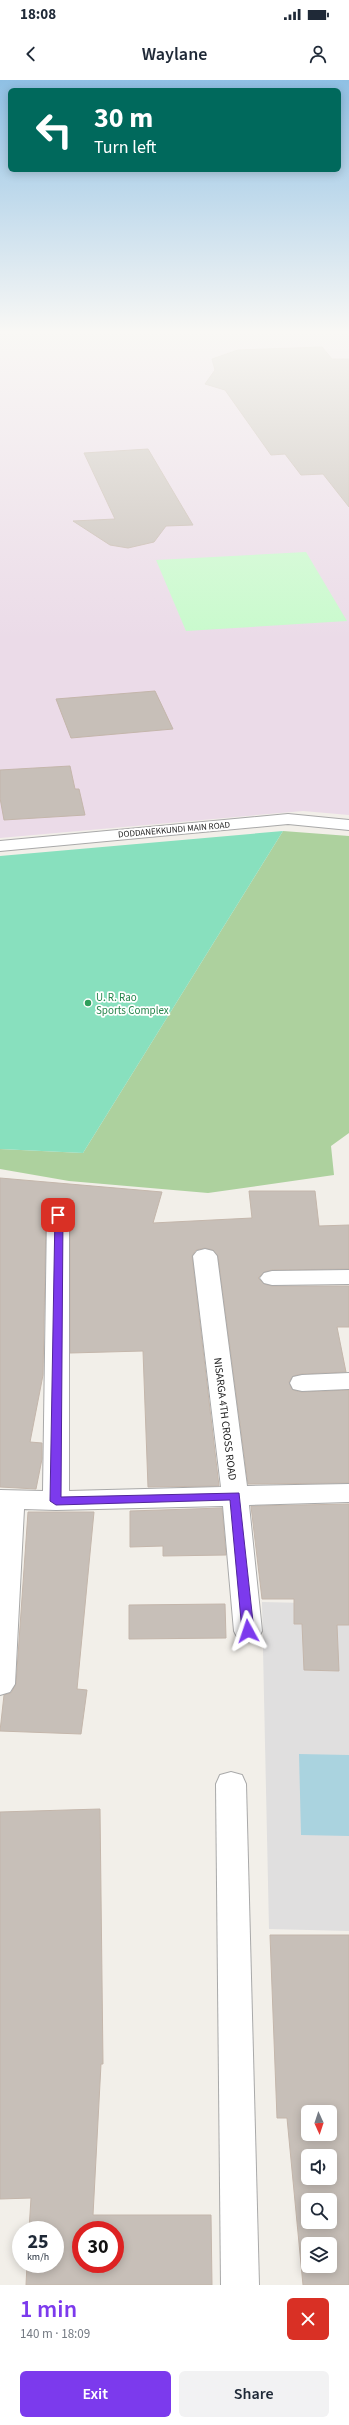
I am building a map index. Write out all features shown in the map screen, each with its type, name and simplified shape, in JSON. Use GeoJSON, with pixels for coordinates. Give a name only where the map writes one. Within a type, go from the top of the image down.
{"type":"FeatureCollection","features":[{"type":"Feature","properties":{"kind":"street","name":"DODDANEKKUNDI MAIN ROAD"},"geometry":{"type":"LineString","coordinates":[[0,846],[288,819],[349,825]]}},
{"type":"Feature","properties":{"kind":"street"},"geometry":{"type":"LineString","coordinates":[[56,1501],[58,1215]]}},
{"type":"Feature","properties":{"kind":"street","name":"NISARGA 4TH CROSS ROAD"},"geometry":{"type":"LineString","coordinates":[[205,1256],[235,1496],[248,1631]]}},
{"type":"Feature","properties":{"kind":"street"},"geometry":{"type":"LineString","coordinates":[[272,1278],[349,1277]]}},
{"type":"Feature","properties":{"kind":"street"},"geometry":{"type":"LineString","coordinates":[[302,1383],[349,1381]]}},
{"type":"Feature","properties":{"kind":"street"},"geometry":{"type":"LineString","coordinates":[[0,1684],[6,1500],[56,1501],[349,1493]]}},
{"type":"Feature","properties":{"kind":"street"},"geometry":{"type":"LineString","coordinates":[[231,1784],[240,2285]]}},
{"type":"Feature","properties":{"kind":"shaded area"},"geometry":{"type":"Polygon","coordinates":[[[0,434],[349,434],[349,815],[303,811],[0,838],[0,434]]]}},
{"type":"Feature","properties":{"kind":"shaded area"},"geometry":{"type":"Polygon","coordinates":[[[262,1602],[349,1604],[349,1931],[269,1929],[262,1602]]]}},
{"type":"Feature","properties":{"kind":"green space"},"geometry":{"type":"Polygon","coordinates":[[[306,552],[347,621],[186,631],[156,560],[306,552]]]}},
{"type":"Feature","properties":{"kind":"green space"},"geometry":{"type":"Polygon","coordinates":[[[283,831],[349,836],[349,1133],[331,1146],[334,1175],[208,1193],[69,1181],[0,1169],[0,1149],[83,1153],[283,831]]]}},
{"type":"Feature","properties":{"kind":"green space","name":"U. R. Rao Sports Complex"},"geometry":{"type":"Polygon","coordinates":[[[283,831],[83,1153],[0,1149],[0,856],[283,831]]]}},
{"type":"Feature","properties":{"kind":"water"},"geometry":{"type":"Polygon","coordinates":[[[299,1754],[349,1755],[349,1836],[301,1835],[299,1754]]]}},
{"type":"Feature","properties":{"kind":"building"},"geometry":{"type":"Polygon","coordinates":[[[256,434],[349,434],[349,507],[323,474],[301,475],[285,454],[271,455],[256,434]]]}},
{"type":"Feature","properties":{"kind":"building"},"geometry":{"type":"Polygon","coordinates":[[[148,449],[193,525],[166,526],[154,542],[128,548],[110,545],[73,521],[115,519],[84,453],[148,449]]]}},
{"type":"Feature","properties":{"kind":"building"},"geometry":{"type":"Polygon","coordinates":[[[155,691],[173,729],[71,738],[56,699],[155,691]]]}},
{"type":"Feature","properties":{"kind":"building"},"geometry":{"type":"Polygon","coordinates":[[[70,766],[75,789],[79,789],[85,815],[4,820],[0,798],[0,770],[70,766]]]}},
{"type":"Feature","properties":{"kind":"building"},"geometry":{"type":"Polygon","coordinates":[[[0,1178],[162,1192],[153,1223],[252,1218],[249,1191],[315,1191],[319,1226],[349,1225],[349,1269],[272,1270],[264,1272],[258,1278],[264,1284],[272,1286],[349,1286],[349,1327],[337,1327],[346,1372],[302,1374],[293,1376],[289,1382],[293,1390],[302,1392],[349,1390],[349,1483],[248,1484],[218,1256],[213,1250],[205,1248],[196,1250],[192,1256],[219,1486],[148,1487],[143,1351],[70,1353],[70,1215],[66,1209],[58,1207],[50,1209],[46,1215],[43,1375],[30,1442],[42,1443],[42,1459],[36,1489],[0,1487],[0,1178]]]}},
{"type":"Feature","properties":{"kind":"building"},"geometry":{"type":"Polygon","coordinates":[[[349,1504],[349,1625],[337,1625],[339,1671],[304,1670],[302,1624],[294,1624],[294,1599],[262,1599],[251,1506],[349,1504]]]}},
{"type":"Feature","properties":{"kind":"building"},"geometry":{"type":"Polygon","coordinates":[[[222,1508],[226,1555],[163,1556],[163,1546],[130,1547],[130,1511],[222,1508]]]}},
{"type":"Feature","properties":{"kind":"building"},"geometry":{"type":"Polygon","coordinates":[[[28,1512],[94,1512],[77,1689],[87,1690],[81,1734],[0,1731],[4,1695],[11,1693],[16,1684],[28,1512]]]}},
{"type":"Feature","properties":{"kind":"building"},"geometry":{"type":"Polygon","coordinates":[[[225,1604],[226,1638],[129,1639],[129,1605],[225,1604]]]}},
{"type":"Feature","properties":{"kind":"building"},"geometry":{"type":"Polygon","coordinates":[[[100,1809],[103,2064],[101,2064],[93,2215],[211,2215],[212,2285],[26,2285],[27,2273],[64,2273],[64,2221],[30,2221],[31,2198],[0,2199],[0,1812],[100,1809]]]}},
{"type":"Feature","properties":{"kind":"building"},"geometry":{"type":"Polygon","coordinates":[[[270,1935],[349,1935],[349,2285],[303,2285],[302,2273],[337,2273],[337,2237],[301,2237],[301,2264],[287,2118],[277,2118],[270,1935]]]}},
{"type":"Feature","properties":{"kind":"place","name":"U. R. Rao Sports Complex"},"geometry":{"type":"Point","coordinates":[88,1003]}},
{"type":"Feature","properties":{"kind":"route"},"geometry":{"type":"LineString","coordinates":[[58,1215],[56,1501],[235,1496],[248,1631]]}}]}
